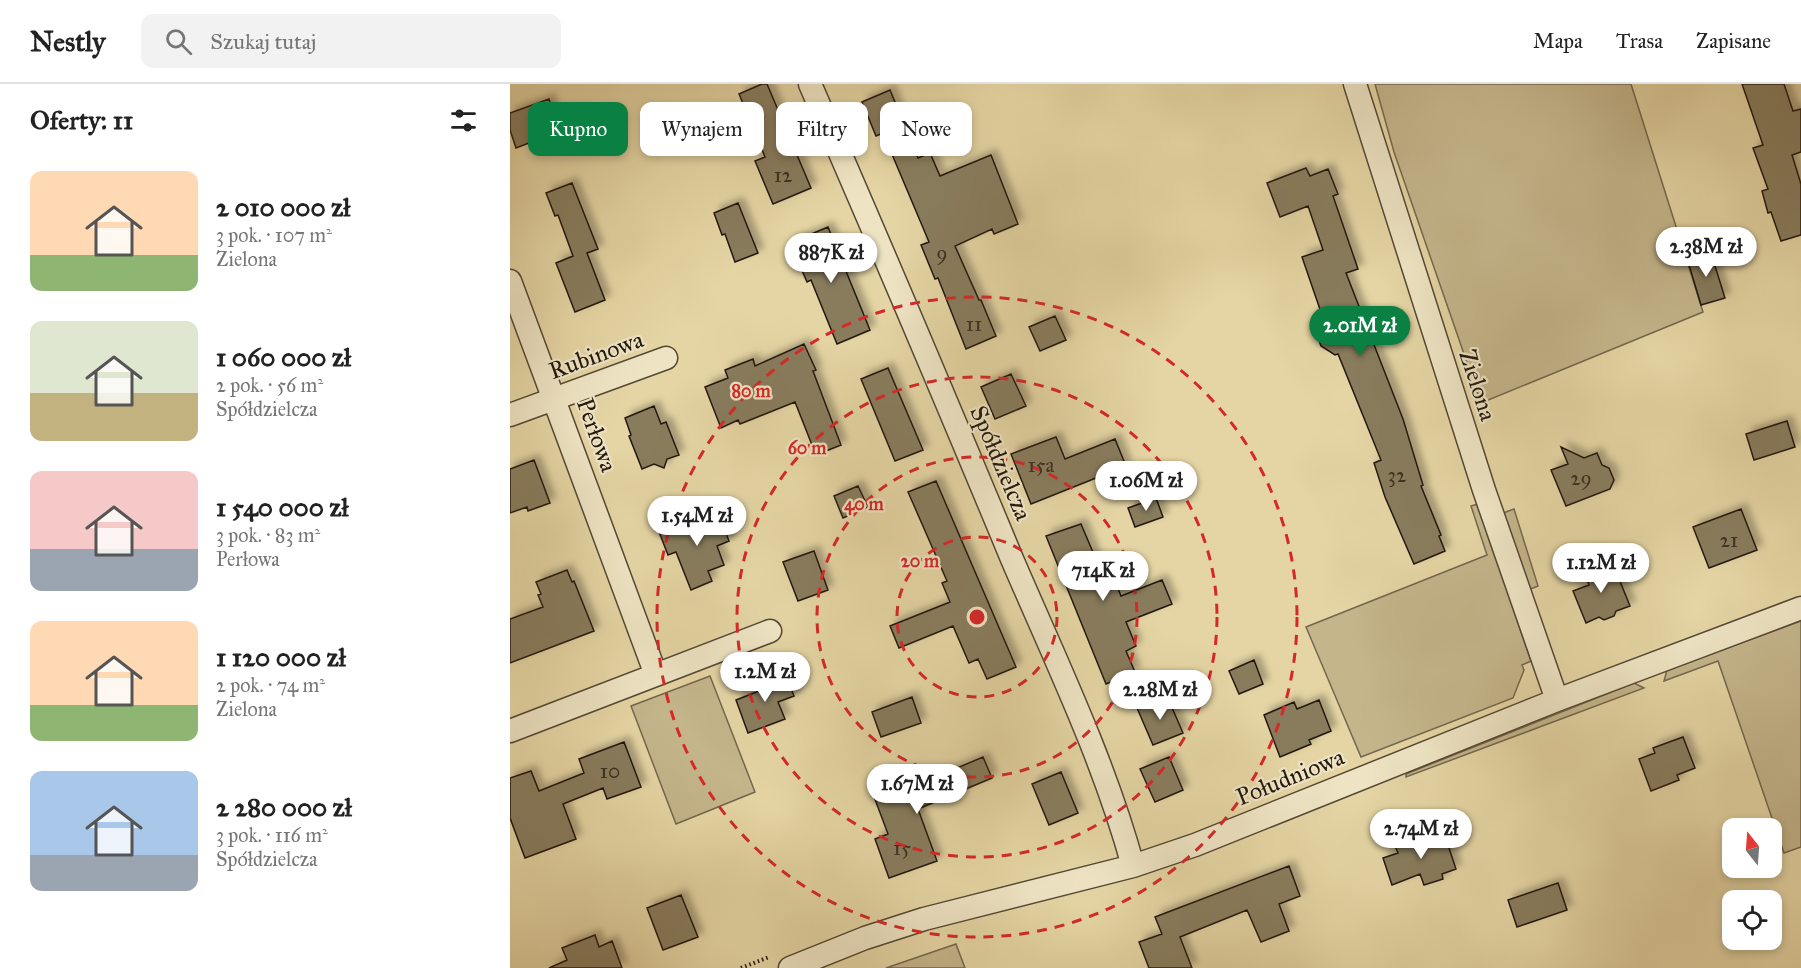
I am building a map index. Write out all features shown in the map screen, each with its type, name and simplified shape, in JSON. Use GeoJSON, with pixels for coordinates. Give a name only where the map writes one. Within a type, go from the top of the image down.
{"type":"FeatureCollection","features":[{"type":"Feature","properties":{"kind":"street","name":"Spółdzielcza"},"geometry":{"type":"LineString","coordinates":[[810,84],[879,241],[1085,731],[1127,843],[1133,866]]}},
{"type":"Feature","properties":{"kind":"street","name":"Zielona"},"geometry":{"type":"LineString","coordinates":[[1355,84],[1484,490],[1557,700]]}},
{"type":"Feature","properties":{"kind":"street","name":"Perłowa"},"geometry":{"type":"LineString","coordinates":[[510,281],[656,675]]}},
{"type":"Feature","properties":{"kind":"street","name":"Rubinowa"},"geometry":{"type":"LineString","coordinates":[[510,415],[666,358]]}},
{"type":"Feature","properties":{"kind":"street","name":"Południowa"},"geometry":{"type":"LineString","coordinates":[[790,968],[865,938],[924,920],[1133,866],[1195,845],[1557,700],[1801,608]]}},
{"type":"Feature","properties":{"kind":"street"},"geometry":{"type":"LineString","coordinates":[[510,731],[770,631]]}},
{"type":"Feature","properties":{"kind":"shaded area"},"geometry":{"type":"Polygon","coordinates":[[[1375,84],[1631,84],[1703,312],[1481,403],[1394,152],[1375,84]]]}},
{"type":"Feature","properties":{"kind":"shaded area"},"geometry":{"type":"Polygon","coordinates":[[[1478,504],[1531,661],[1522,665],[1524,670],[1513,698],[1361,757],[1306,627],[1487,555],[1471,506],[1478,504]]]}},
{"type":"Feature","properties":{"kind":"shaded area"},"geometry":{"type":"Polygon","coordinates":[[[1514,509],[1538,586],[1528,590],[1503,513],[1514,509]]]}},
{"type":"Feature","properties":{"kind":"shaded area"},"geometry":{"type":"Polygon","coordinates":[[[1801,621],[1801,847],[1784,853],[1782,818],[1772,818],[1718,661],[1664,681],[1667,670],[1801,621]]]}},
{"type":"Feature","properties":{"kind":"shaded area"},"geometry":{"type":"Polygon","coordinates":[[[710,676],[755,792],[676,824],[631,706],[710,676]]]}},
{"type":"Feature","properties":{"kind":"shaded area"},"geometry":{"type":"Polygon","coordinates":[[[1634,683],[1644,688],[1406,777],[1406,774],[1634,683]]]}},
{"type":"Feature","properties":{"kind":"shaded area"},"geometry":{"type":"Polygon","coordinates":[[[956,944],[965,968],[886,968],[956,944]]]}},
{"type":"Feature","properties":{"kind":"building"},"geometry":{"type":"Polygon","coordinates":[[[767,84],[776,105],[776,156],[797,156],[811,188],[773,204],[755,161],[765,157],[764,102],[742,102],[739,94],[767,84]]]}},
{"type":"Feature","properties":{"kind":"building"},"geometry":{"type":"Polygon","coordinates":[[[1742,84],[1784,84],[1793,111],[1801,109],[1801,152],[1792,155],[1801,184],[1801,235],[1781,241],[1771,212],[1768,213],[1762,191],[1768,189],[1753,148],[1763,145],[1742,84]]]}},
{"type":"Feature","properties":{"kind":"building"},"geometry":{"type":"Polygon","coordinates":[[[890,90],[895,102],[880,102],[880,134],[876,136],[868,117],[868,102],[862,102],[890,90]]]}},
{"type":"Feature","properties":{"kind":"building"},"geometry":{"type":"Polygon","coordinates":[[[528,107],[528,143],[516,148],[510,130],[510,113],[528,107]]]}},
{"type":"Feature","properties":{"kind":"building"},"geometry":{"type":"Polygon","coordinates":[[[991,155],[1018,224],[994,234],[992,229],[955,246],[996,336],[966,349],[938,278],[935,279],[921,245],[929,242],[893,156],[917,156],[918,158],[931,156],[940,176],[991,155]]]}},
{"type":"Feature","properties":{"kind":"building"},"geometry":{"type":"Polygon","coordinates":[[[1306,168],[1310,176],[1328,169],[1338,194],[1333,196],[1358,269],[1346,273],[1403,419],[1423,485],[1421,486],[1441,535],[1439,536],[1445,551],[1414,564],[1385,497],[1374,463],[1381,460],[1338,354],[1335,355],[1321,346],[1318,338],[1324,321],[1302,257],[1323,250],[1308,206],[1280,217],[1267,183],[1306,168]]]}},
{"type":"Feature","properties":{"kind":"building"},"geometry":{"type":"Polygon","coordinates":[[[572,183],[598,249],[587,253],[605,300],[575,312],[556,263],[573,256],[558,215],[555,216],[546,193],[572,183]]]}},
{"type":"Feature","properties":{"kind":"building"},"geometry":{"type":"Polygon","coordinates":[[[738,203],[758,253],[735,262],[725,234],[722,235],[714,213],[738,203]]]}},
{"type":"Feature","properties":{"kind":"building"},"geometry":{"type":"Polygon","coordinates":[[[828,227],[870,330],[837,344],[811,280],[807,282],[790,243],[828,227]]]}},
{"type":"Feature","properties":{"kind":"building"},"geometry":{"type":"Polygon","coordinates":[[[1710,250],[1725,298],[1701,305],[1687,258],[1710,250]]]}},
{"type":"Feature","properties":{"kind":"building"},"geometry":{"type":"Polygon","coordinates":[[[1055,316],[1066,340],[1040,351],[1029,327],[1055,316]]]}},
{"type":"Feature","properties":{"kind":"building"},"geometry":{"type":"Polygon","coordinates":[[[804,344],[816,370],[813,371],[841,445],[816,455],[795,402],[740,424],[738,420],[721,428],[705,387],[728,378],[725,370],[753,359],[755,366],[804,344]]]}},
{"type":"Feature","properties":{"kind":"building"},"geometry":{"type":"Polygon","coordinates":[[[888,368],[923,450],[895,461],[861,379],[888,368]]]}},
{"type":"Feature","properties":{"kind":"building"},"geometry":{"type":"Polygon","coordinates":[[[1011,374],[1026,406],[995,419],[981,387],[1011,374]]]}},
{"type":"Feature","properties":{"kind":"building"},"geometry":{"type":"Polygon","coordinates":[[[654,406],[661,424],[666,422],[679,455],[667,459],[664,468],[654,464],[642,469],[629,436],[631,435],[625,418],[654,406]]]}},
{"type":"Feature","properties":{"kind":"building"},"geometry":{"type":"Polygon","coordinates":[[[1787,421],[1795,447],[1754,460],[1746,434],[1787,421]]]}},
{"type":"Feature","properties":{"kind":"building"},"geometry":{"type":"Polygon","coordinates":[[[1056,437],[1065,459],[1115,439],[1126,466],[1031,504],[1011,454],[1056,437]]]}},
{"type":"Feature","properties":{"kind":"building"},"geometry":{"type":"Polygon","coordinates":[[[1561,447],[1584,458],[1597,453],[1602,465],[1609,468],[1614,480],[1610,489],[1566,506],[1551,470],[1568,464],[1561,447]]]}},
{"type":"Feature","properties":{"kind":"building"},"geometry":{"type":"Polygon","coordinates":[[[534,460],[550,503],[528,511],[527,507],[510,513],[510,469],[534,460]]]}},
{"type":"Feature","properties":{"kind":"building"},"geometry":{"type":"Polygon","coordinates":[[[936,481],[1016,667],[987,679],[978,659],[969,663],[953,626],[899,648],[890,626],[950,602],[942,583],[947,581],[908,492],[936,481]]]}},
{"type":"Feature","properties":{"kind":"building"},"geometry":{"type":"Polygon","coordinates":[[[858,486],[868,507],[843,518],[834,496],[858,486]]]}},
{"type":"Feature","properties":{"kind":"building"},"geometry":{"type":"Polygon","coordinates":[[[1156,498],[1163,517],[1135,527],[1128,508],[1156,498]]]}},
{"type":"Feature","properties":{"kind":"building"},"geometry":{"type":"Polygon","coordinates":[[[1741,509],[1757,550],[1709,568],[1693,527],[1741,509]]]}},
{"type":"Feature","properties":{"kind":"building"},"geometry":{"type":"Polygon","coordinates":[[[717,510],[729,541],[717,546],[724,565],[708,571],[712,581],[691,590],[676,552],[668,555],[659,532],[717,510]]]}},
{"type":"Feature","properties":{"kind":"building"},"geometry":{"type":"Polygon","coordinates":[[[1081,524],[1109,590],[1117,586],[1121,596],[1162,580],[1172,604],[1126,622],[1136,646],[1126,651],[1135,672],[1106,684],[1046,536],[1081,524]]]}},
{"type":"Feature","properties":{"kind":"building"},"geometry":{"type":"Polygon","coordinates":[[[814,551],[828,590],[798,601],[783,562],[814,551]]]}},
{"type":"Feature","properties":{"kind":"building"},"geometry":{"type":"Polygon","coordinates":[[[1608,562],[1613,575],[1617,574],[1630,606],[1616,611],[1614,616],[1604,620],[1599,617],[1586,623],[1573,591],[1589,585],[1584,572],[1608,562]]]}},
{"type":"Feature","properties":{"kind":"building"},"geometry":{"type":"Polygon","coordinates":[[[567,570],[572,582],[574,581],[594,631],[510,663],[510,619],[543,607],[536,582],[567,570]]]}},
{"type":"Feature","properties":{"kind":"building"},"geometry":{"type":"Polygon","coordinates":[[[1254,660],[1263,684],[1239,694],[1229,671],[1254,660]]]}},
{"type":"Feature","properties":{"kind":"building"},"geometry":{"type":"Polygon","coordinates":[[[785,673],[794,696],[778,702],[785,719],[748,733],[736,700],[759,691],[756,684],[785,673]]]}},
{"type":"Feature","properties":{"kind":"building"},"geometry":{"type":"Polygon","coordinates":[[[1167,696],[1183,733],[1153,745],[1137,708],[1167,696]]]}},
{"type":"Feature","properties":{"kind":"building"},"geometry":{"type":"Polygon","coordinates":[[[912,697],[921,723],[881,737],[872,712],[912,697]]]}},
{"type":"Feature","properties":{"kind":"building"},"geometry":{"type":"Polygon","coordinates":[[[1319,700],[1331,731],[1309,740],[1311,744],[1280,757],[1264,715],[1294,702],[1297,709],[1319,700]]]}},
{"type":"Feature","properties":{"kind":"building"},"geometry":{"type":"Polygon","coordinates":[[[1683,737],[1695,768],[1677,775],[1679,780],[1651,791],[1639,759],[1655,753],[1653,748],[1683,737]]]}},
{"type":"Feature","properties":{"kind":"building"},"geometry":{"type":"Polygon","coordinates":[[[624,742],[641,787],[607,799],[603,788],[563,804],[576,839],[525,858],[510,818],[510,778],[531,771],[539,791],[584,773],[579,759],[624,742]]]}},
{"type":"Feature","properties":{"kind":"building"},"geometry":{"type":"Polygon","coordinates":[[[983,757],[992,778],[918,809],[937,861],[889,878],[875,839],[888,834],[870,786],[899,776],[905,790],[983,757]]]}},
{"type":"Feature","properties":{"kind":"building"},"geometry":{"type":"Polygon","coordinates":[[[1169,757],[1183,790],[1155,802],[1140,769],[1169,757]]]}},
{"type":"Feature","properties":{"kind":"building"},"geometry":{"type":"Polygon","coordinates":[[[1061,772],[1078,813],[1049,825],[1032,784],[1061,772]]]}},
{"type":"Feature","properties":{"kind":"building"},"geometry":{"type":"Polygon","coordinates":[[[1443,830],[1456,869],[1442,874],[1443,879],[1424,885],[1420,874],[1392,885],[1383,858],[1398,853],[1395,846],[1443,830]]]}},
{"type":"Feature","properties":{"kind":"building"},"geometry":{"type":"Polygon","coordinates":[[[1289,866],[1300,896],[1279,904],[1289,931],[1261,942],[1247,910],[1180,937],[1192,968],[1149,968],[1139,942],[1162,934],[1155,917],[1289,866]]]}},
{"type":"Feature","properties":{"kind":"building"},"geometry":{"type":"Polygon","coordinates":[[[1558,883],[1567,910],[1517,927],[1508,900],[1558,883]]]}},
{"type":"Feature","properties":{"kind":"building"},"geometry":{"type":"Polygon","coordinates":[[[681,895],[698,937],[663,950],[647,908],[681,895]]]}},
{"type":"Feature","properties":{"kind":"building"},"geometry":{"type":"Polygon","coordinates":[[[595,935],[599,947],[612,941],[622,968],[549,968],[567,960],[562,948],[595,935]]]}}]}
